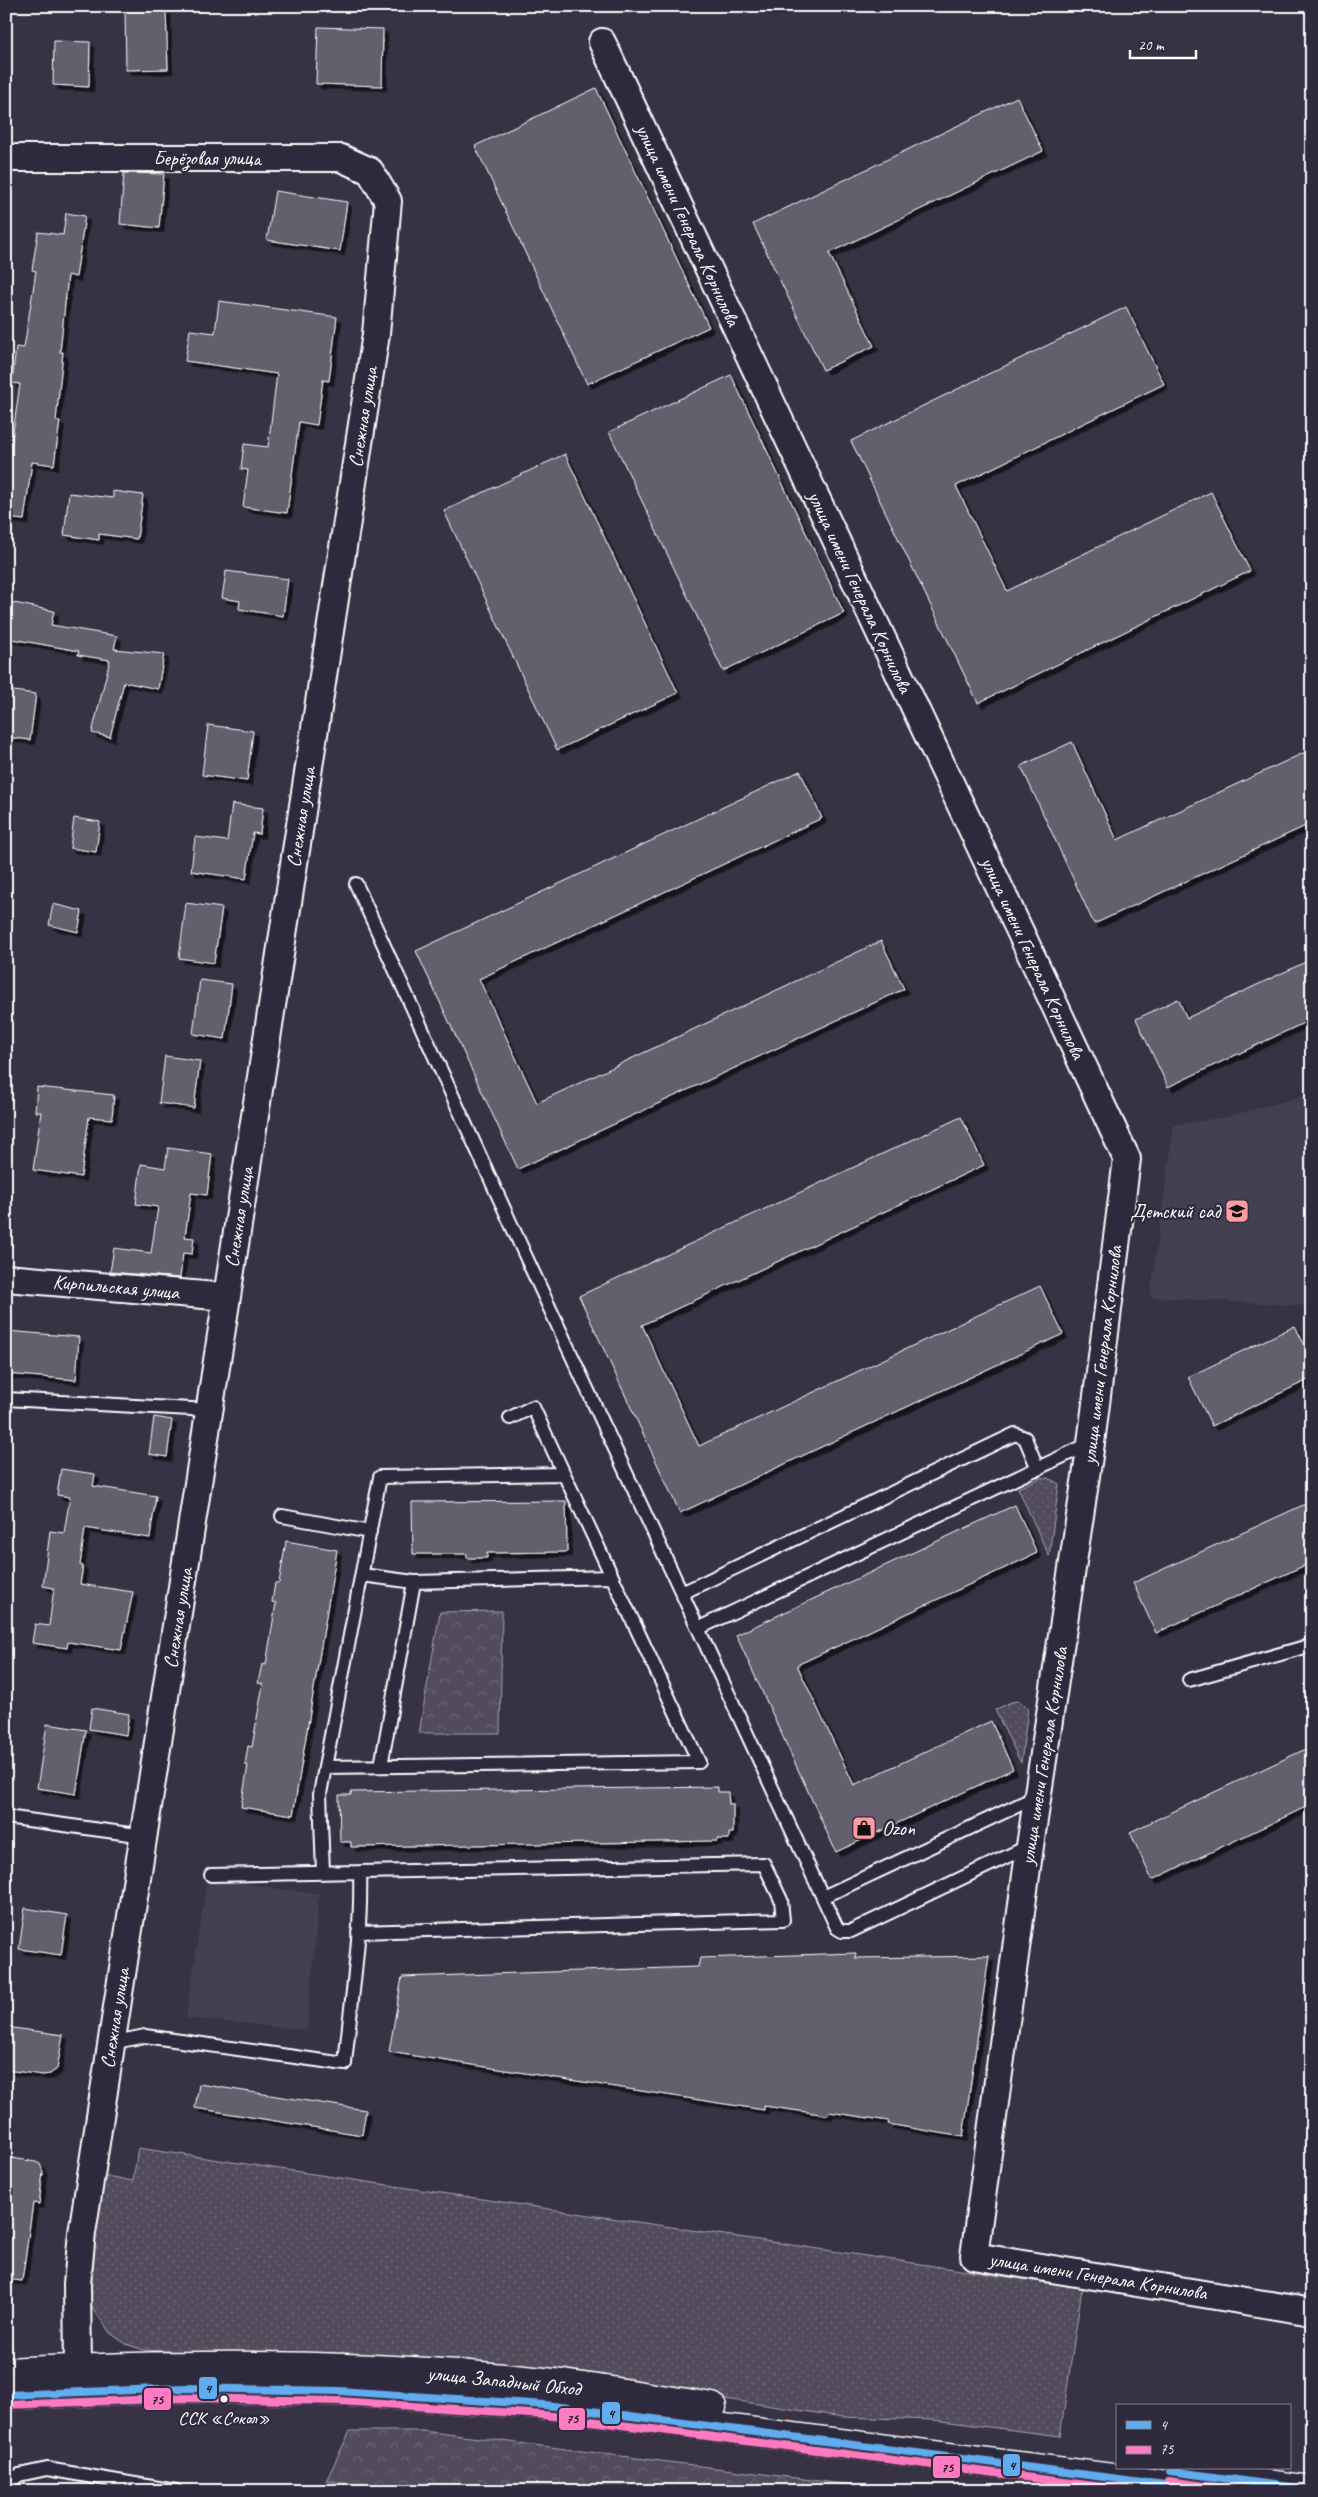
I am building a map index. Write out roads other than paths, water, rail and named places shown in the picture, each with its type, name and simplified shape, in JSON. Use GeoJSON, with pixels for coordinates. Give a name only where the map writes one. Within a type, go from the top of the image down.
{"type":"FeatureCollection","features":[{"type":"Feature","properties":{"kind":"highway","name":"улица Западный Обход"},"geometry":{"type":"LineString","coordinates":[[6,2372],[222,2365],[390,2370],[544,2382],[877,2432],[1116,2464]]}},
{"type":"Feature","properties":{"kind":"highway","name":"улица Западный Обход"},"geometry":{"type":"LineString","coordinates":[[6,2395],[192,2388],[339,2391],[545,2405],[1214,2491]]}},
{"type":"Feature","properties":{"kind":"highway"},"geometry":{"type":"LineString","coordinates":[[1163,2470],[1311,2490]]}},
{"type":"Feature","properties":{"kind":"street","name":"улица имени Генерала Корнилова"},"geometry":{"type":"LineString","coordinates":[[602,42],[1127,1159],[1092,1443],[1030,1846],[974,2256],[1312,2312]]}},
{"type":"Feature","properties":{"kind":"street","name":"Берёзовая улица"},"geometry":{"type":"LineString","coordinates":[[6,158],[341,158],[370,171],[388,201]]}},
{"type":"Feature","properties":{"kind":"street","name":"Снежная улица"},"geometry":{"type":"LineString","coordinates":[[78,2369],[77,2284],[82,2233],[376,334],[388,201]]}},
{"type":"Feature","properties":{"kind":"street","name":"Кирпильская улица"},"geometry":{"type":"LineString","coordinates":[[6,1278],[227,1297]]}},
{"type":"Feature","properties":{"kind":"lane"},"geometry":{"type":"LineString","coordinates":[[356,884],[526,1258],[837,1928],[842,1932],[852,1932],[1030,1846]]}},
{"type":"Feature","properties":{"kind":"lane"},"geometry":{"type":"LineString","coordinates":[[6,1399],[209,1410]]}},
{"type":"Feature","properties":{"kind":"lane"},"geometry":{"type":"LineString","coordinates":[[325,1767],[699,1762],[533,1407],[510,1418]]}},
{"type":"Feature","properties":{"kind":"lane"},"geometry":{"type":"LineString","coordinates":[[682,1593],[1015,1434],[1025,1438],[1038,1468]]}},
{"type":"Feature","properties":{"kind":"lane"},"geometry":{"type":"LineString","coordinates":[[699,1628],[1092,1443]]}},
{"type":"Feature","properties":{"kind":"lane"},"geometry":{"type":"LineString","coordinates":[[323,1872],[320,1794],[380,1477],[564,1474]]}},
{"type":"Feature","properties":{"kind":"lane"},"geometry":{"type":"LineString","coordinates":[[282,1516],[370,1532]]}},
{"type":"Feature","properties":{"kind":"lane"},"geometry":{"type":"LineString","coordinates":[[362,1575],[414,1582],[612,1577]]}},
{"type":"Feature","properties":{"kind":"lane"},"geometry":{"type":"LineString","coordinates":[[381,1766],[414,1582]]}},
{"type":"Feature","properties":{"kind":"lane"},"geometry":{"type":"LineString","coordinates":[[1189,1680],[1312,1645]]}},
{"type":"Feature","properties":{"kind":"lane"},"geometry":{"type":"LineString","coordinates":[[823,1897],[1038,1796]]}},
{"type":"Feature","properties":{"kind":"lane"},"geometry":{"type":"LineString","coordinates":[[6,1817],[144,1836]]}},
{"type":"Feature","properties":{"kind":"lane"},"geometry":{"type":"LineString","coordinates":[[211,1875],[764,1864],[781,1900],[783,1920],[358,1932]]}},
{"type":"Feature","properties":{"kind":"lane"},"geometry":{"type":"LineString","coordinates":[[111,2043],[145,2036],[345,2064],[361,1901],[360,1872]]}},
{"type":"Feature","properties":{"kind":"lane"},"geometry":{"type":"LineString","coordinates":[[6,2485],[19,2475],[47,2469],[176,2491]]}},
{"type":"Feature","properties":{"kind":"place","name":"Детский сад"},"geometry":{"type":"Point","coordinates":[1237,1211]}},
{"type":"Feature","properties":{"kind":"place","name":"Ozon"},"geometry":{"type":"Point","coordinates":[864,1828]}},
{"type":"Feature","properties":{"kind":"place","name":"ССК «Сокол»"},"geometry":{"type":"Point","coordinates":[224,2399]}}]}
